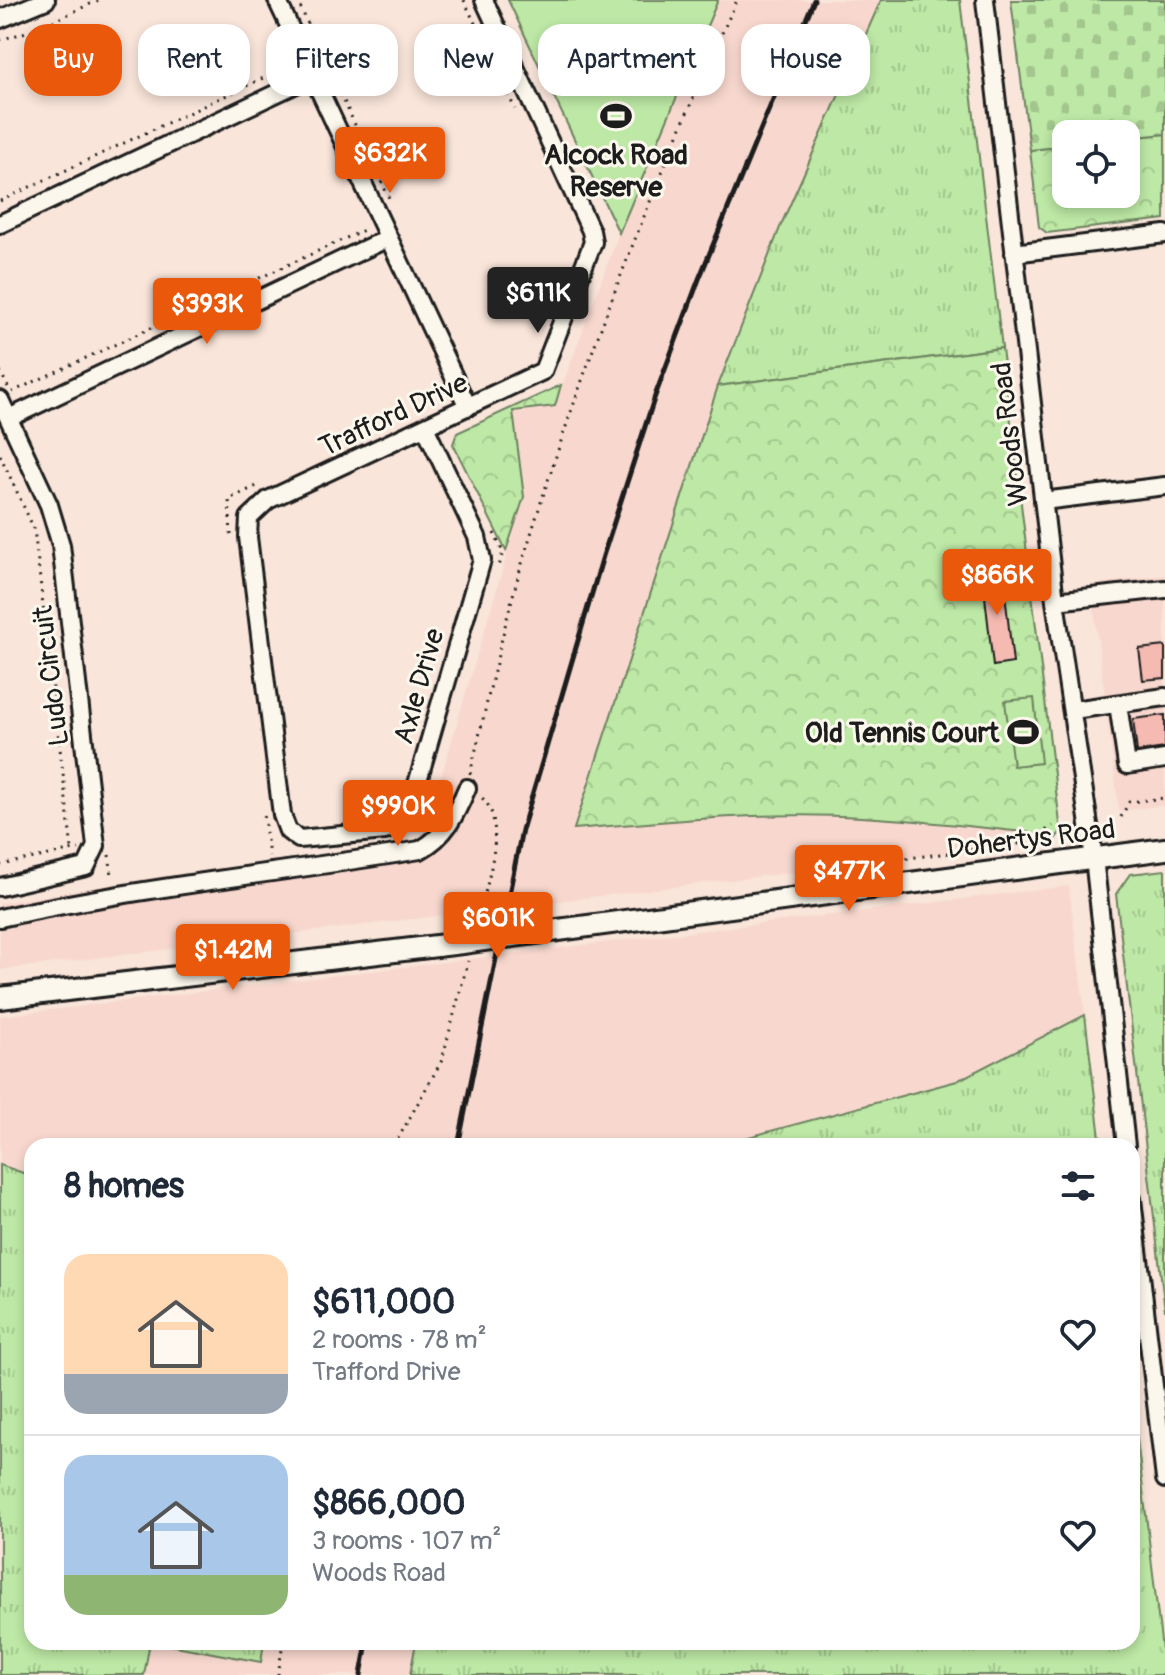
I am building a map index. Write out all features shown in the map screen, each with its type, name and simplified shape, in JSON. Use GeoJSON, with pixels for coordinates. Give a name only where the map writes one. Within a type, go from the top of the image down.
{"type":"FeatureCollection","features":[{"type":"Feature","properties":{"kind":"main road","name":"Dohertys Road"},"geometry":{"type":"LineString","coordinates":[[0,998],[469,942],[1162,847]]}},
{"type":"Feature","properties":{"kind":"street"},"geometry":{"type":"LineString","coordinates":[[1,16],[46,0]]}},
{"type":"Feature","properties":{"kind":"street"},"geometry":{"type":"LineString","coordinates":[[277,0],[288,24]]}},
{"type":"Feature","properties":{"kind":"street","name":"Trafford Drive"},"geometry":{"type":"LineString","coordinates":[[249,518],[268,500],[547,367],[593,242],[591,231],[484,0]]}},
{"type":"Feature","properties":{"kind":"street","name":"Woods Road"},"geometry":{"type":"LineString","coordinates":[[985,0],[1055,601],[1094,858],[1125,1138]]}},
{"type":"Feature","properties":{"kind":"street"},"geometry":{"type":"LineString","coordinates":[[0,224],[271,96]]}},
{"type":"Feature","properties":{"kind":"street"},"geometry":{"type":"LineString","coordinates":[[322,96],[468,407]]}},
{"type":"Feature","properties":{"kind":"street"},"geometry":{"type":"LineString","coordinates":[[9,418],[384,230]]}},
{"type":"Feature","properties":{"kind":"street"},"geometry":{"type":"LineString","coordinates":[[1014,253],[1165,234]]}},
{"type":"Feature","properties":{"kind":"street","name":"Ludo Circuit"},"geometry":{"type":"LineString","coordinates":[[5,396],[9,418],[49,505],[61,545],[96,846]]}},
{"type":"Feature","properties":{"kind":"street","name":"Axle Drive"},"geometry":{"type":"LineString","coordinates":[[249,518],[248,537],[284,824],[294,836],[307,840],[394,828],[408,815],[482,560],[477,537],[425,427]]}},
{"type":"Feature","properties":{"kind":"street"},"geometry":{"type":"LineString","coordinates":[[1043,501],[1165,486]]}},
{"type":"Feature","properties":{"kind":"street"},"geometry":{"type":"LineString","coordinates":[[1055,601],[1165,589]]}},
{"type":"Feature","properties":{"kind":"street"},"geometry":{"type":"LineString","coordinates":[[1073,710],[1165,697]]}},
{"type":"Feature","properties":{"kind":"street"},"geometry":{"type":"LineString","coordinates":[[1118,704],[1127,765],[1165,759]]}},
{"type":"Feature","properties":{"kind":"street"},"geometry":{"type":"LineString","coordinates":[[0,918],[122,893],[272,874],[420,850],[436,841],[446,830],[467,788]]}},
{"type":"Feature","properties":{"kind":"street"},"geometry":{"type":"LineString","coordinates":[[0,887],[75,871],[88,864],[96,846]]}},
{"type":"Feature","properties":{"kind":"street"},"geometry":{"type":"LineString","coordinates":[[1140,1256],[1160,1399],[1165,1479]]}},
{"type":"Feature","properties":{"kind":"path"},"geometry":{"type":"LineString","coordinates":[[0,40],[36,29],[99,0]]}},
{"type":"Feature","properties":{"kind":"path"},"geometry":{"type":"LineString","coordinates":[[464,0],[517,113]]}},
{"type":"Feature","properties":{"kind":"path"},"geometry":{"type":"LineString","coordinates":[[398,1138],[442,1060],[495,847],[494,818],[485,799],[467,788],[520,569],[588,359],[683,120],[737,0]]}},
{"type":"Feature","properties":{"kind":"path"},"geometry":{"type":"LineString","coordinates":[[0,201],[266,78]]}},
{"type":"Feature","properties":{"kind":"path"},"geometry":{"type":"LineString","coordinates":[[5,396],[384,230]]}},
{"type":"Feature","properties":{"kind":"path"},"geometry":{"type":"LineString","coordinates":[[0,455],[34,529],[72,850]]}},
{"type":"Feature","properties":{"kind":"path"},"geometry":{"type":"LineString","coordinates":[[231,539],[229,499],[260,485]]}},
{"type":"Feature","properties":{"kind":"path"},"geometry":{"type":"LineString","coordinates":[[1121,817],[1129,802],[1165,798]]}},
{"type":"Feature","properties":{"kind":"path"},"geometry":{"type":"LineString","coordinates":[[264,811],[268,851]]}},
{"type":"Feature","properties":{"kind":"path"},"geometry":{"type":"LineString","coordinates":[[908,858],[1026,843],[1053,826]]}},
{"type":"Feature","properties":{"kind":"path"},"geometry":{"type":"LineString","coordinates":[[0,865],[96,846]]}},
{"type":"Feature","properties":{"kind":"path"},"geometry":{"type":"LineString","coordinates":[[88,864],[112,875],[122,893]]}},
{"type":"Feature","properties":{"kind":"path"},"geometry":{"type":"LineString","coordinates":[[278,1675],[282,1650]]}},
{"type":"Feature","properties":{"kind":"shaded area"},"geometry":{"type":"Polygon","coordinates":[[[718,0],[881,0],[870,25],[741,24],[741,96],[838,96],[781,225],[712,403],[574,829],[721,817],[861,817],[1032,833],[1046,841],[0,970],[0,903],[158,877],[422,841],[524,497],[513,411],[555,405],[619,233],[677,96],[725,96],[725,24],[708,24],[718,0]]]}},
{"type":"Feature","properties":{"kind":"shaded area"},"geometry":{"type":"Polygon","coordinates":[[[1165,575],[1165,805],[1119,811],[1091,585],[1165,575]]]}},
{"type":"Feature","properties":{"kind":"shaded area"},"geometry":{"type":"Polygon","coordinates":[[[1069,886],[1085,1015],[957,1081],[750,1138],[24,1138],[24,1173],[0,1165],[0,1016],[1069,886]]]}},
{"type":"Feature","properties":{"kind":"shaded area"},"geometry":{"type":"Polygon","coordinates":[[[149,1650],[194,1650],[260,1662],[262,1650],[415,1650],[410,1675],[144,1675],[149,1650]]]}},
{"type":"Feature","properties":{"kind":"green space"},"geometry":{"type":"Polygon","coordinates":[[[508,0],[718,0],[708,24],[538,24],[538,63],[508,0]]]}},
{"type":"Feature","properties":{"kind":"green space"},"geometry":{"type":"Polygon","coordinates":[[[881,0],[960,0],[1002,348],[718,386],[781,225],[838,96],[870,96],[870,25],[881,0]]]}},
{"type":"Feature","properties":{"kind":"green space"},"geometry":{"type":"Polygon","coordinates":[[[1011,0],[1165,0],[1165,134],[1140,137],[1140,120],[1052,120],[1052,148],[1030,150],[1011,0]]]}},
{"type":"Feature","properties":{"kind":"green space"},"geometry":{"type":"Polygon","coordinates":[[[554,96],[677,96],[619,233],[554,96]]]}},
{"type":"Feature","properties":{"kind":"green space"},"geometry":{"type":"Polygon","coordinates":[[[1165,134],[1165,219],[1047,233],[1039,227],[1030,150],[1052,148],[1052,208],[1140,208],[1140,137],[1165,134]]]}},
{"type":"Feature","properties":{"kind":"green space"},"geometry":{"type":"Polygon","coordinates":[[[1002,348],[1061,832],[1054,840],[1046,841],[1032,833],[968,826],[825,815],[718,818],[574,829],[718,386],[1002,348]]]}},
{"type":"Feature","properties":{"kind":"green space"},"geometry":{"type":"Polygon","coordinates":[[[561,385],[555,406],[513,411],[524,497],[506,551],[453,444],[457,433],[561,385]]]}},
{"type":"Feature","properties":{"kind":"green space","name":"Old Tennis Court"},"geometry":{"type":"Polygon","coordinates":[[[1034,698],[1041,763],[1013,766],[1005,701],[1034,698]]]}},
{"type":"Feature","properties":{"kind":"green space"},"geometry":{"type":"Polygon","coordinates":[[[1165,870],[1165,1311],[1116,894],[1130,874],[1165,870]]]}},
{"type":"Feature","properties":{"kind":"green space"},"geometry":{"type":"Polygon","coordinates":[[[1085,1015],[1100,1138],[745,1138],[957,1081],[1085,1015]]]}},
{"type":"Feature","properties":{"kind":"green space"},"geometry":{"type":"Polygon","coordinates":[[[0,1165],[24,1173],[24,1650],[149,1650],[144,1675],[0,1675],[0,1165]]]}},
{"type":"Feature","properties":{"kind":"green space"},"geometry":{"type":"Polygon","coordinates":[[[1140,1464],[1165,1675],[410,1675],[415,1650],[1140,1650],[1140,1464]]]}},
{"type":"Feature","properties":{"kind":"green space"},"geometry":{"type":"Polygon","coordinates":[[[197,1650],[263,1650],[261,1662],[197,1650]]]}},
{"type":"Feature","properties":{"kind":"building"},"geometry":{"type":"Polygon","coordinates":[[[1002,568],[1013,663],[993,666],[982,570],[1002,568]]]}},
{"type":"Feature","properties":{"kind":"building"},"geometry":{"type":"Polygon","coordinates":[[[1165,646],[1165,678],[1143,680],[1139,649],[1165,646]]]}},
{"type":"Feature","properties":{"kind":"building"},"geometry":{"type":"Polygon","coordinates":[[[1165,715],[1165,748],[1137,752],[1133,719],[1165,715]]]}},
{"type":"Feature","properties":{"kind":"railway"},"geometry":{"type":"LineString","coordinates":[[460,1138],[522,830],[603,556],[655,396],[699,279],[814,0]]}},
{"type":"Feature","properties":{"kind":"railway"},"geometry":{"type":"LineString","coordinates":[[361,1675],[366,1650]]}},
{"type":"Feature","properties":{"kind":"place","name":"Alcock Road Reserve"},"geometry":{"type":"Point","coordinates":[616,116]}},
{"type":"Feature","properties":{"kind":"place","name":"Old Tennis Court"},"geometry":{"type":"Point","coordinates":[1023,732]}}]}
